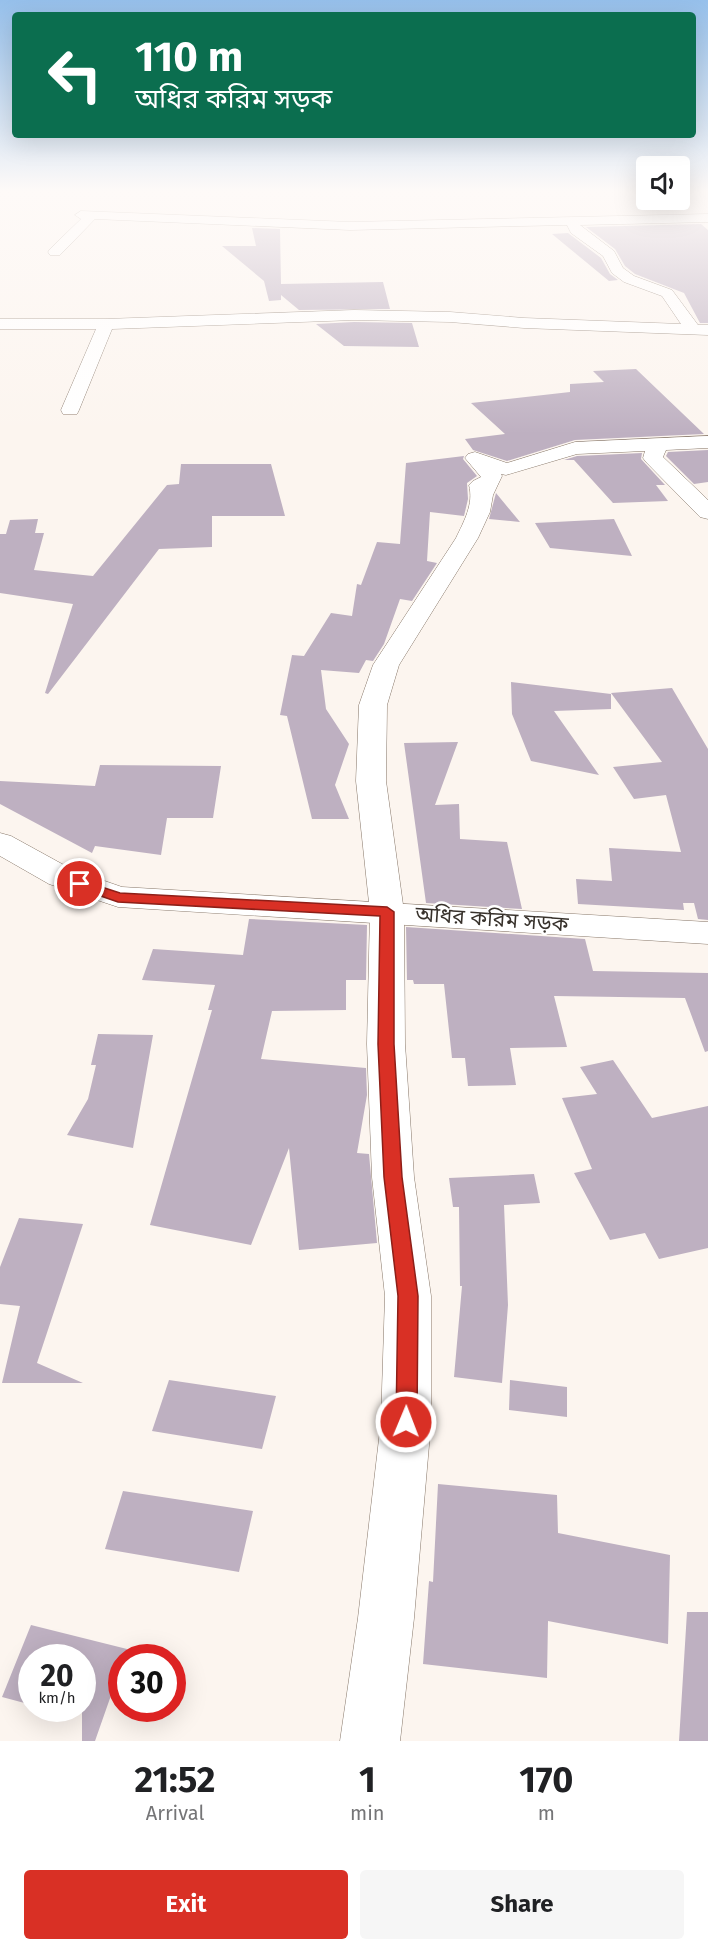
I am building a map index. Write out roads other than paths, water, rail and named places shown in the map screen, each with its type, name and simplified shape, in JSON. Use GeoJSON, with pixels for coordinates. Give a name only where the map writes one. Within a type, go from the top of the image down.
{"type":"FeatureCollection","features":[{"type":"Feature","properties":{"kind":"street"},"geometry":{"type":"LineString","coordinates":[[619,271],[630,279],[667,293],[700,329]]}},
{"type":"Feature","properties":{"kind":"street"},"geometry":{"type":"LineString","coordinates":[[0,324],[106,324],[354,315],[450,317],[546,324],[700,329]]}},
{"type":"Feature","properties":{"kind":"street"},"geometry":{"type":"LineString","coordinates":[[70,410],[106,324]]}},
{"type":"Feature","properties":{"kind":"street"},"geometry":{"type":"LineString","coordinates":[[370,1741],[386,1618],[406,1422],[408,1296],[393,1177],[386,1044],[387,912],[371,781],[373,705],[386,665],[475,523],[482,489],[492,476],[475,458],[506,469],[575,448],[708,442]]}},
{"type":"Feature","properties":{"kind":"street"},"geometry":{"type":"LineString","coordinates":[[657,445],[653,458],[708,512]]}},
{"type":"Feature","properties":{"kind":"street","name":"অধির করিম সড়ক"},"geometry":{"type":"LineString","coordinates":[[0,843],[61,878],[118,897],[708,933]]}}]}
